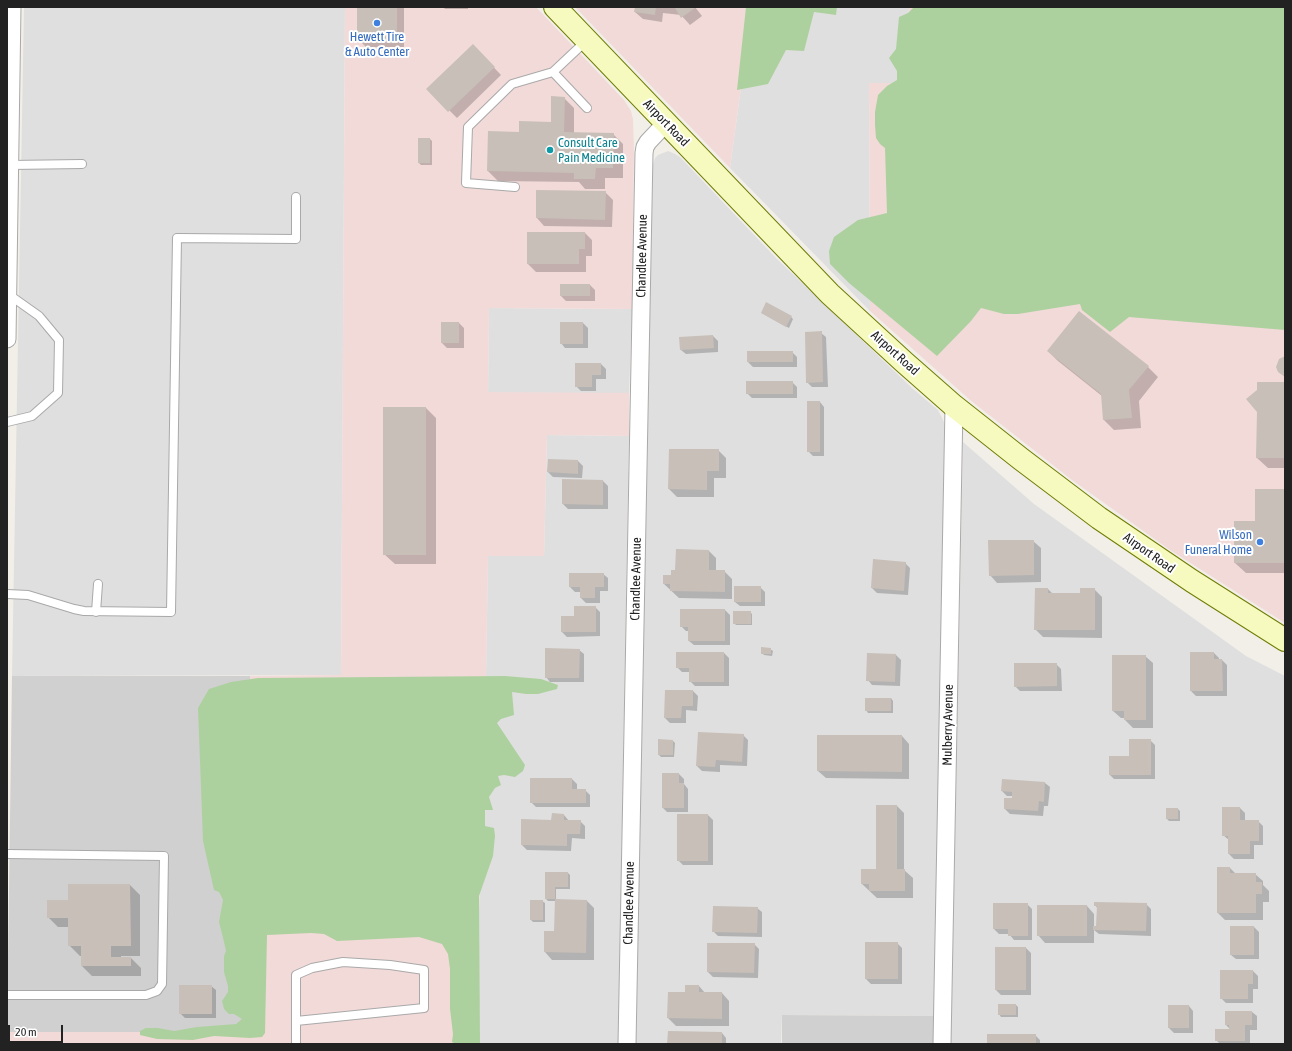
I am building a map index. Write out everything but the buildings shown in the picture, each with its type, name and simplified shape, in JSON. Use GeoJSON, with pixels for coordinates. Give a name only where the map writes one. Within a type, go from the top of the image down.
{"type":"FeatureCollection","features":[{"type":"Feature","properties":{"kind":"main road","name":"Airport Road"},"geometry":{"type":"LineString","coordinates":[[554,7],[830,294],[954,406],[1104,522],[1176,571],[1285,640]]}},
{"type":"Feature","properties":{"kind":"street"},"geometry":{"type":"LineString","coordinates":[[7,340],[12,7]]}},
{"type":"Feature","properties":{"kind":"street","name":"Chandlee Avenue"},"geometry":{"type":"LineString","coordinates":[[627,1044],[644,153],[648,142],[666,123]]}},
{"type":"Feature","properties":{"kind":"street","name":"Mulberry Avenue"},"geometry":{"type":"LineString","coordinates":[[942,1044],[954,406]]}},
{"type":"Feature","properties":{"kind":"lane"},"geometry":{"type":"LineString","coordinates":[[515,187],[466,183],[468,127],[512,84],[553,72],[587,40]]}},
{"type":"Feature","properties":{"kind":"lane"},"geometry":{"type":"LineString","coordinates":[[553,72],[587,108]]}},
{"type":"Feature","properties":{"kind":"lane"},"geometry":{"type":"LineString","coordinates":[[10,165],[82,164]]}},
{"type":"Feature","properties":{"kind":"lane"},"geometry":{"type":"LineString","coordinates":[[7,594],[28,595],[74,609],[96,612],[171,612],[177,238],[296,239],[296,197]]}},
{"type":"Feature","properties":{"kind":"lane"},"geometry":{"type":"LineString","coordinates":[[7,294],[39,316],[59,340],[58,393],[32,416],[7,422]]}},
{"type":"Feature","properties":{"kind":"lane"},"geometry":{"type":"LineString","coordinates":[[96,612],[98,584]]}},
{"type":"Feature","properties":{"kind":"lane"},"geometry":{"type":"LineString","coordinates":[[7,854],[164,856],[164,864],[162,984],[157,991],[146,995],[7,995]]}},
{"type":"Feature","properties":{"kind":"lane"},"geometry":{"type":"LineString","coordinates":[[296,1022],[424,1008],[424,970],[390,965],[343,962],[312,968],[296,976],[296,1022],[296,1044]]}},
{"type":"Feature","properties":{"kind":"shaded area"},"geometry":{"type":"Polygon","coordinates":[[[24,7],[345,7],[341,675],[12,676],[24,7]]]}},
{"type":"Feature","properties":{"kind":"shaded area"},"geometry":{"type":"Polygon","coordinates":[[[345,7],[536,7],[624,100],[631,111],[633,119],[632,309],[489,308],[488,392],[629,393],[629,436],[547,435],[544,556],[488,556],[475,1044],[7,1044],[7,1032],[248,1032],[250,676],[341,675],[345,7]]]}},
{"type":"Feature","properties":{"kind":"shaded area"},"geometry":{"type":"Polygon","coordinates":[[[575,7],[752,7],[730,168],[575,7]]]}},
{"type":"Feature","properties":{"kind":"shaded area"},"geometry":{"type":"Polygon","coordinates":[[[752,7],[909,7],[908,32],[902,83],[869,83],[870,311],[730,168],[752,7]]]}},
{"type":"Feature","properties":{"kind":"shaded area"},"geometry":{"type":"Polygon","coordinates":[[[909,7],[1285,7],[1285,623],[1170,550],[1072,480],[970,400],[870,311],[869,83],[902,83],[908,32],[909,7]]]}},
{"type":"Feature","properties":{"kind":"shaded area"},"geometry":{"type":"Polygon","coordinates":[[[668,151],[680,157],[776,258],[912,388],[938,410],[944,422],[945,439],[936,1016],[782,1015],[781,1044],[636,1044],[653,165],[655,158],[658,155],[668,151]]]}},
{"type":"Feature","properties":{"kind":"shaded area"},"geometry":{"type":"Polygon","coordinates":[[[489,308],[632,309],[629,393],[488,393],[489,308]]]}},
{"type":"Feature","properties":{"kind":"shaded area"},"geometry":{"type":"Polygon","coordinates":[[[547,435],[629,436],[618,1044],[475,1044],[488,555],[544,556],[547,435]]]}},
{"type":"Feature","properties":{"kind":"shaded area"},"geometry":{"type":"Polygon","coordinates":[[[963,442],[1034,504],[1246,656],[1285,676],[1285,1044],[951,1044],[963,442]]]}},
{"type":"Feature","properties":{"kind":"shaded area"},"geometry":{"type":"Polygon","coordinates":[[[12,676],[250,676],[248,1032],[7,1032],[12,676]]]}},
{"type":"Feature","properties":{"kind":"shaded area"},"geometry":{"type":"Polygon","coordinates":[[[782,1015],[936,1016],[935,1044],[782,1044],[782,1015]]]}},
{"type":"Feature","properties":{"kind":"green space"},"geometry":{"type":"Polygon","coordinates":[[[746,7],[837,7],[836,15],[814,12],[804,51],[786,50],[768,84],[737,90],[746,7]]]}},
{"type":"Feature","properties":{"kind":"green space"},"geometry":{"type":"Polygon","coordinates":[[[914,7],[1285,7],[1285,330],[1129,317],[1110,332],[1082,310],[1080,304],[1018,314],[1004,314],[981,308],[971,321],[937,356],[849,283],[830,264],[829,251],[834,237],[858,220],[887,213],[885,148],[876,138],[875,112],[878,95],[887,86],[897,80],[897,71],[889,58],[896,49],[899,17],[908,13],[914,7]]]}},
{"type":"Feature","properties":{"kind":"green space"},"geometry":{"type":"Polygon","coordinates":[[[505,676],[541,679],[558,685],[557,689],[538,694],[512,692],[514,715],[501,719],[497,723],[525,765],[523,771],[515,777],[504,775],[498,776],[501,785],[495,788],[489,797],[493,810],[485,810],[485,826],[494,828],[495,836],[493,856],[479,896],[480,1043],[456,1044],[452,1042],[453,1034],[450,1009],[450,969],[448,954],[442,944],[419,937],[337,941],[324,934],[311,933],[267,935],[265,1033],[262,1037],[250,1038],[214,1036],[193,1040],[157,1039],[140,1035],[140,1031],[146,1028],[158,1028],[174,1031],[197,1027],[236,1024],[242,1019],[234,1014],[229,1014],[224,1009],[222,1001],[228,992],[224,972],[224,956],[226,951],[219,922],[223,900],[219,892],[214,890],[203,841],[198,708],[209,689],[231,682],[258,678],[505,676]]]}},
{"type":"Feature","properties":{"kind":"place","name":"Hewett Tire & Auto Center"},"geometry":{"type":"Point","coordinates":[377,23]}},
{"type":"Feature","properties":{"kind":"place","name":"Consult Care Pain Medicine"},"geometry":{"type":"Point","coordinates":[550,150]}},
{"type":"Feature","properties":{"kind":"place","name":"Wilson Funeral Home"},"geometry":{"type":"Point","coordinates":[1260,542]}}]}
